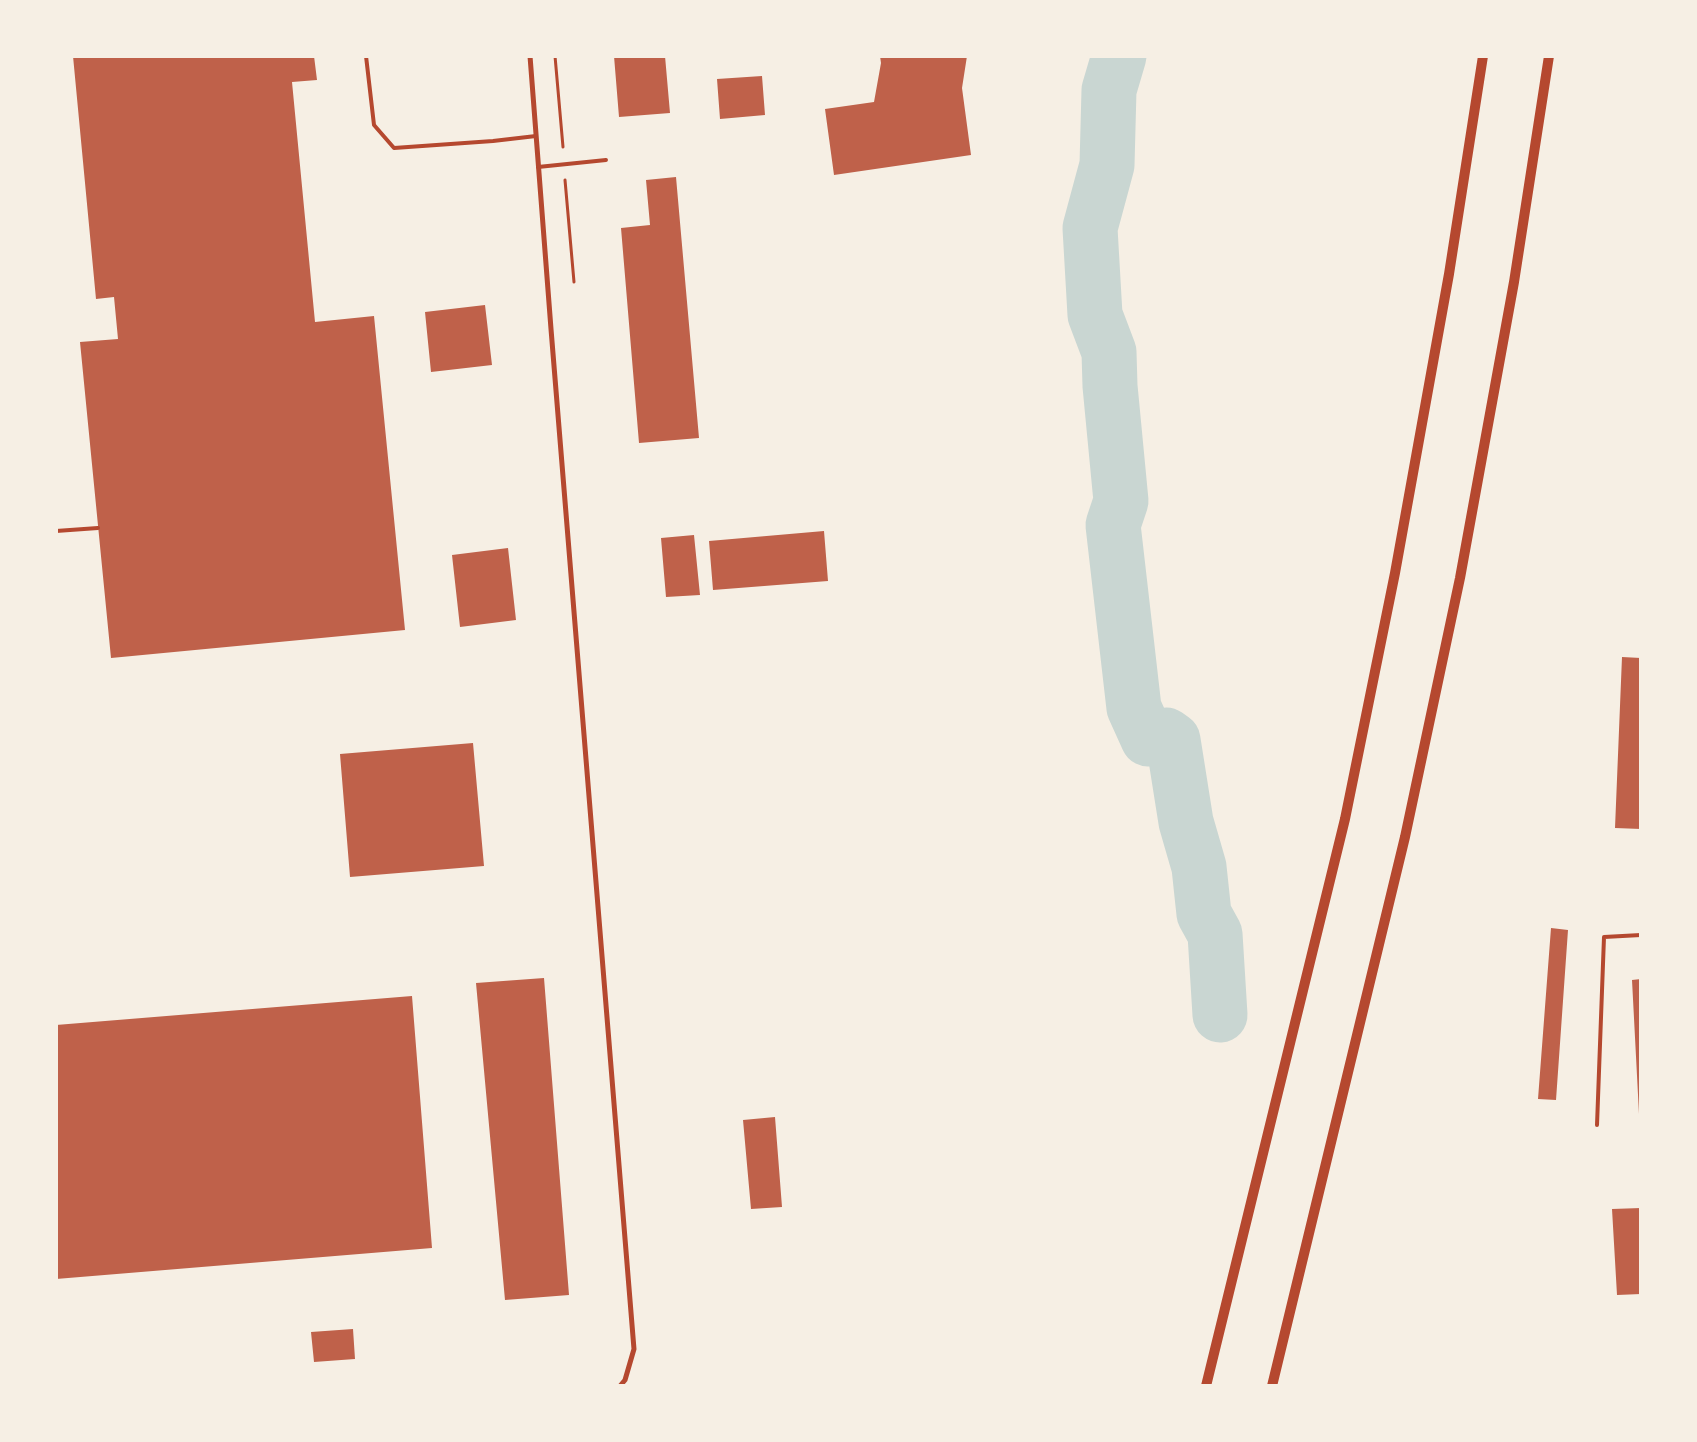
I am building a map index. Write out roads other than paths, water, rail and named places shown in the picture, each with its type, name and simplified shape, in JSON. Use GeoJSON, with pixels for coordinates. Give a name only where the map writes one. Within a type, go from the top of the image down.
{"type":"FeatureCollection","features":[{"type":"Feature","properties":{"kind":"main road"},"geometry":{"type":"LineString","coordinates":[[1206,1386],[1347,810],[1400,544],[1449,274],[1483,56]]}},
{"type":"Feature","properties":{"kind":"main road"},"geometry":{"type":"LineString","coordinates":[[1272,1386],[1405,837],[1458,588],[1514,282],[1549,56]]}},
{"type":"Feature","properties":{"kind":"street"},"geometry":{"type":"LineString","coordinates":[[530,56],[634,1349],[625,1380],[620,1386]]}},
{"type":"Feature","properties":{"kind":"lane"},"geometry":{"type":"LineString","coordinates":[[366,56],[374,125],[394,148],[536,136]]}},
{"type":"Feature","properties":{"kind":"lane"},"geometry":{"type":"LineString","coordinates":[[538,167],[606,160]]}},
{"type":"Feature","properties":{"kind":"lane"},"geometry":{"type":"LineString","coordinates":[[56,531],[98,528]]}},
{"type":"Feature","properties":{"kind":"lane"},"geometry":{"type":"LineString","coordinates":[[1597,1125],[1604,937],[1641,935]]}},
{"type":"Feature","properties":{"kind":"waterway"},"geometry":{"type":"LineString","coordinates":[[1119,56],[1109,90],[1107,165],[1090,228],[1095,315],[1109,352],[1110,386],[1121,501],[1113,525],[1134,708],[1148,739],[1166,735],[1173,740],[1186,822],[1199,867],[1204,914],[1215,934],[1220,1015]]}}]}
